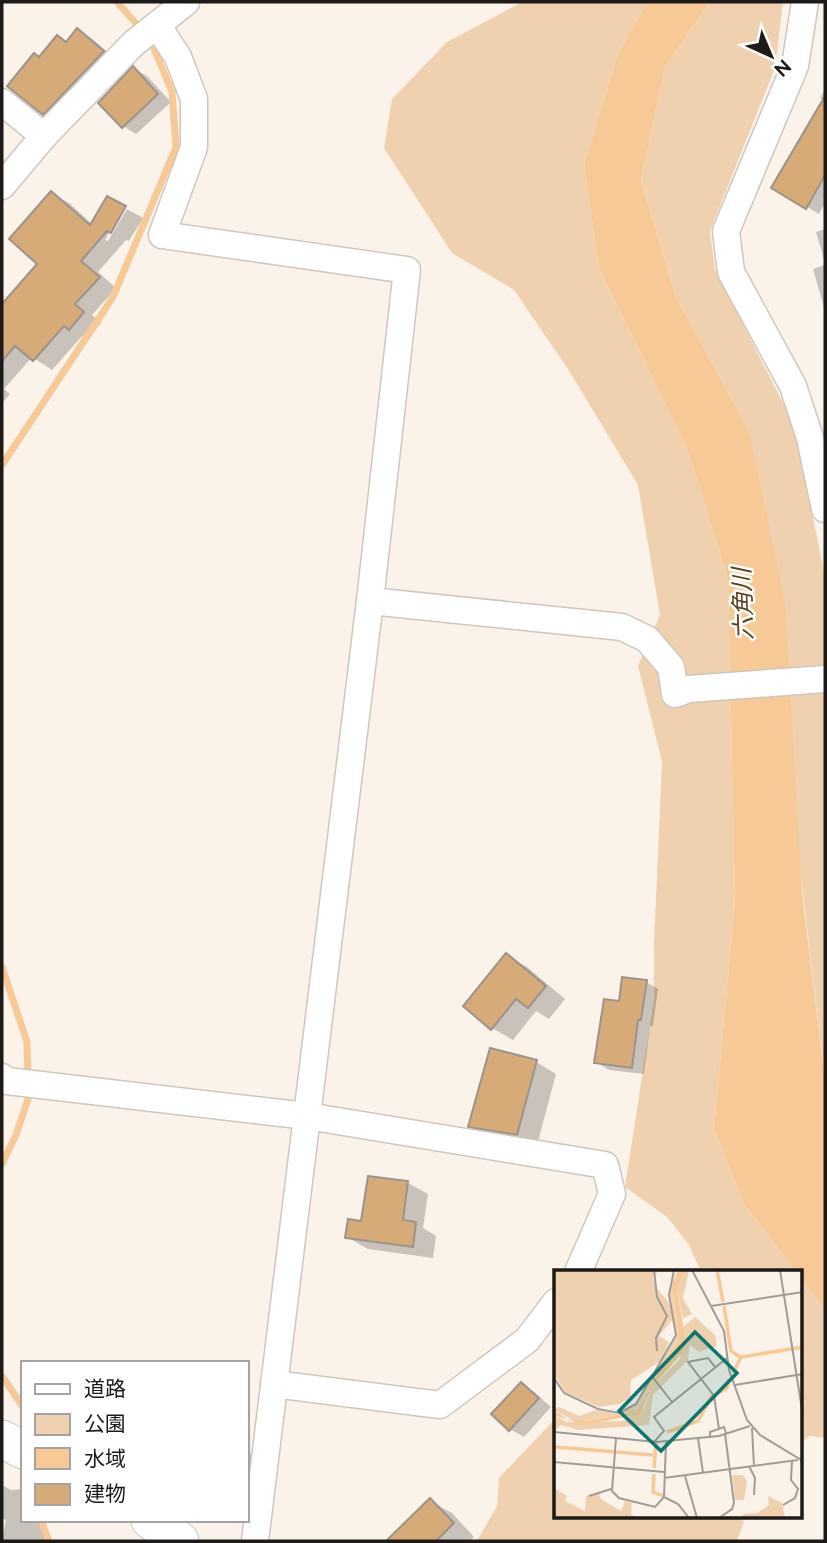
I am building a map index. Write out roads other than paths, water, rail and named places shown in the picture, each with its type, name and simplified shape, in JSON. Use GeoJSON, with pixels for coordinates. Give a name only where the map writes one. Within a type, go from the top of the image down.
{"type":"FeatureCollection","features":[{"type":"Feature","properties":{"kind":"main road"},"geometry":{"type":"LineString","coordinates":[[2,1439],[21,1449]]}},
{"type":"Feature","properties":{"kind":"main road"},"geometry":{"type":"LineString","coordinates":[[153,1522],[180,1541]]}},
{"type":"Feature","properties":{"kind":"street"},"geometry":{"type":"LineString","coordinates":[[2,186],[44,136],[134,43],[186,2]]}},
{"type":"Feature","properties":{"kind":"street"},"geometry":{"type":"LineString","coordinates":[[805,2],[794,66],[726,231],[731,272],[793,386],[810,438],[825,509]]}},
{"type":"Feature","properties":{"kind":"street"},"geometry":{"type":"LineString","coordinates":[[157,25],[178,57],[194,99],[194,147],[162,235],[407,271],[370,601],[255,1541]]}},
{"type":"Feature","properties":{"kind":"street"},"geometry":{"type":"LineString","coordinates":[[2,102],[44,136]]}},
{"type":"Feature","properties":{"kind":"street"},"geometry":{"type":"LineString","coordinates":[[370,601],[622,627],[647,639],[671,667],[675,694],[689,689],[825,679]]}},
{"type":"Feature","properties":{"kind":"street"},"geometry":{"type":"LineString","coordinates":[[5,1079],[307,1116],[605,1165],[612,1194],[579,1270]]}},
{"type":"Feature","properties":{"kind":"street"},"geometry":{"type":"LineString","coordinates":[[274,1384],[440,1405],[527,1340],[554,1305]]}},
{"type":"Feature","properties":{"kind":"water","name":"六角川"},"geometry":{"type":"Polygon","coordinates":[[[647,2],[710,2],[665,67],[641,180],[676,297],[749,431],[785,602],[802,892],[825,1081],[825,1310],[802,1279],[802,1270],[794,1270],[744,1204],[714,1129],[735,901],[728,579],[688,451],[599,268],[584,164],[618,54],[647,2]]]}},
{"type":"Feature","properties":{"kind":"waterway"},"geometry":{"type":"LineString","coordinates":[[117,2],[142,30]]}},
{"type":"Feature","properties":{"kind":"waterway"},"geometry":{"type":"LineString","coordinates":[[2,465],[113,297],[176,147],[172,92],[150,39]]}},
{"type":"Feature","properties":{"kind":"waterway"},"geometry":{"type":"LineString","coordinates":[[2,967],[27,1042],[28,1078]]}},
{"type":"Feature","properties":{"kind":"waterway"},"geometry":{"type":"LineString","coordinates":[[2,1164],[16,1135],[29,1090]]}},
{"type":"Feature","properties":{"kind":"waterway"},"geometry":{"type":"LineString","coordinates":[[2,1376],[21,1404]]}},
{"type":"Feature","properties":{"kind":"waterway"},"geometry":{"type":"LineString","coordinates":[[43,1522],[49,1541]]}}]}
